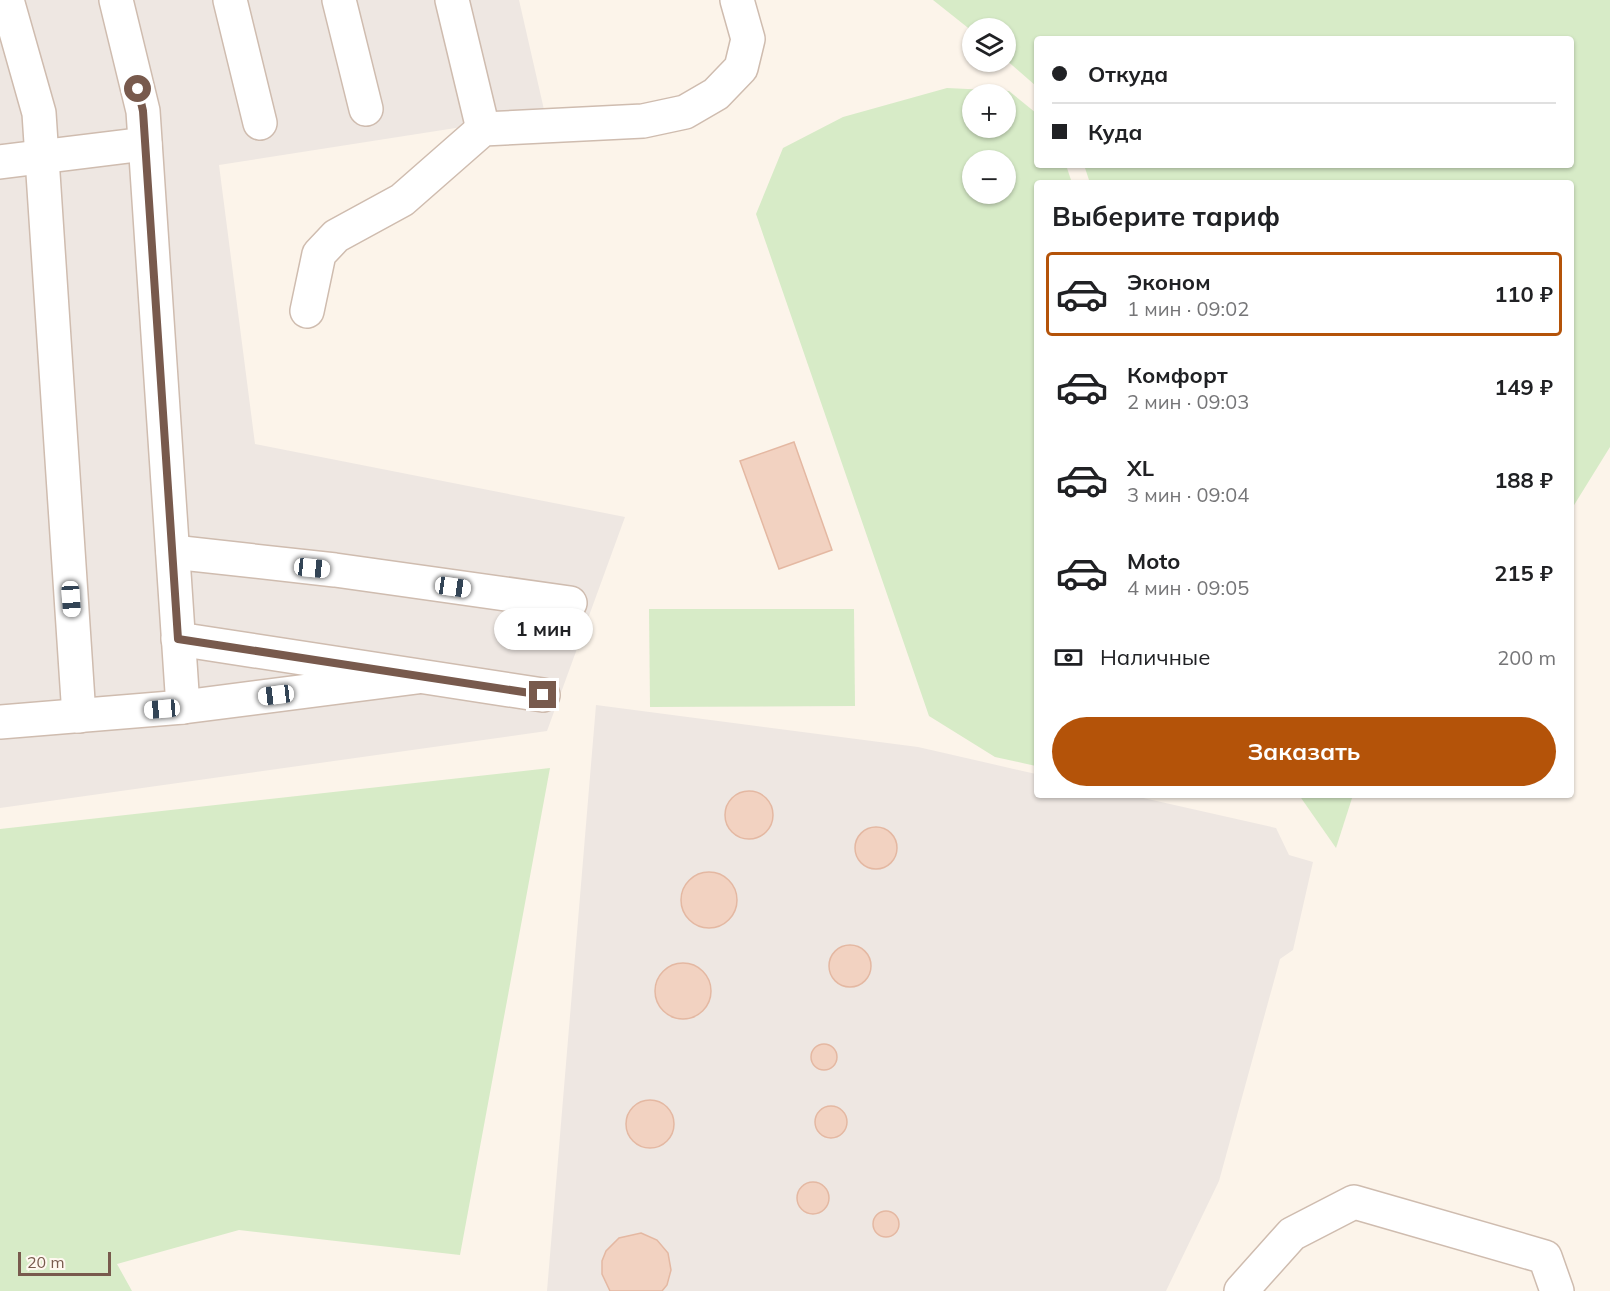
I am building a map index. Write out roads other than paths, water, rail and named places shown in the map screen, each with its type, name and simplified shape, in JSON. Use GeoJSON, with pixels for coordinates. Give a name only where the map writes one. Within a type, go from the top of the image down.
{"type":"FeatureCollection","features":[{"type":"Feature","properties":{"kind":"street"},"geometry":{"type":"LineString","coordinates":[[7,0],[39,113],[79,716]]}},
{"type":"Feature","properties":{"kind":"street"},"geometry":{"type":"LineString","coordinates":[[116,0],[143,111],[183,707]]}},
{"type":"Feature","properties":{"kind":"street"},"geometry":{"type":"LineString","coordinates":[[230,0],[260,123]]}},
{"type":"Feature","properties":{"kind":"street"},"geometry":{"type":"LineString","coordinates":[[339,0],[366,109]]}},
{"type":"Feature","properties":{"kind":"street"},"geometry":{"type":"LineString","coordinates":[[452,0],[483,129]]}},
{"type":"Feature","properties":{"kind":"street"},"geometry":{"type":"LineString","coordinates":[[307,311],[319,254],[336,236],[402,200],[483,129],[643,121],[685,112],[716,94],[741,68],[748,39],[738,0]]}},
{"type":"Feature","properties":{"kind":"street"},"geometry":{"type":"LineString","coordinates":[[0,162],[145,144]]}},
{"type":"Feature","properties":{"kind":"street"},"geometry":{"type":"LineString","coordinates":[[172,552],[335,570],[570,603]]}},
{"type":"Feature","properties":{"kind":"street"},"geometry":{"type":"LineString","coordinates":[[178,639],[543,695]]}},
{"type":"Feature","properties":{"kind":"street"},"geometry":{"type":"LineString","coordinates":[[0,722],[183,707],[417,677]]}},
{"type":"Feature","properties":{"kind":"street"},"geometry":{"type":"LineString","coordinates":[[1241,1291],[1292,1234],[1354,1202],[1545,1257],[1557,1291]]}}]}
